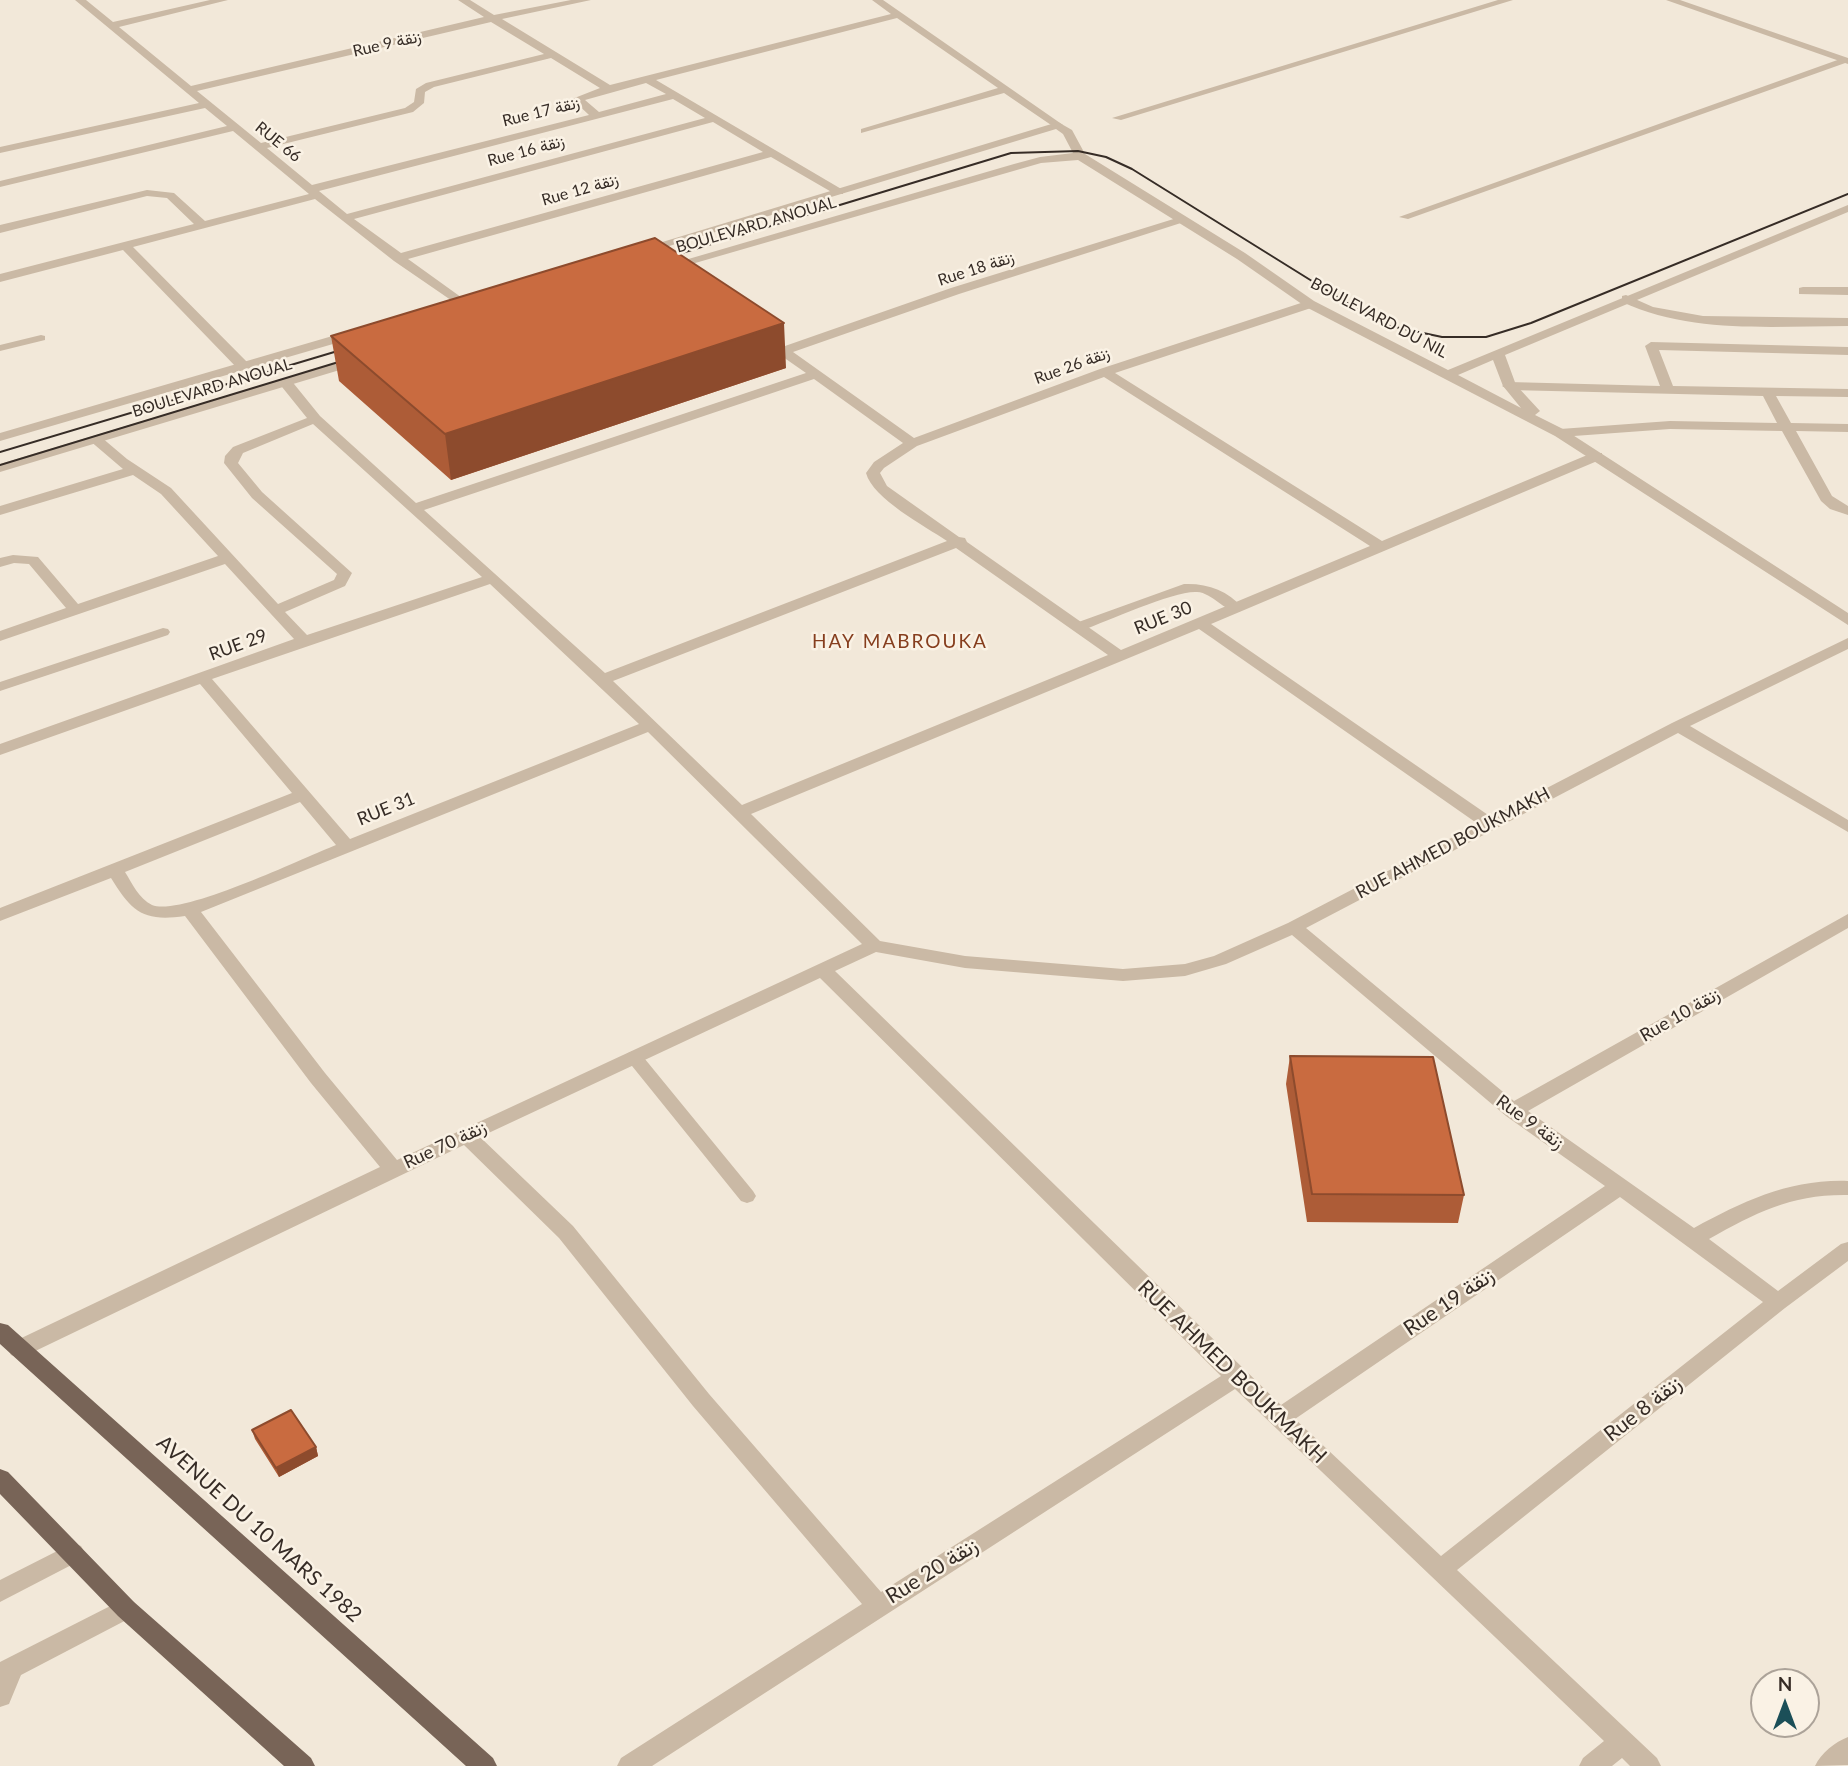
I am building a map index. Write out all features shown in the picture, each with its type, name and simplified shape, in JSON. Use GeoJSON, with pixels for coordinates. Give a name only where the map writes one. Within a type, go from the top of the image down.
{"type":"FeatureCollection","features":[{"type":"Feature","properties":{"kind":"main road","name":"AVENUE DU 10 MARS 1982"},"geometry":{"type":"LineString","coordinates":[[0,1332],[484,1766]]}},
{"type":"Feature","properties":{"kind":"main road"},"geometry":{"type":"LineString","coordinates":[[0,1479],[126,1609],[302,1766]]}},
{"type":"Feature","properties":{"kind":"street","name":"RUE 66"},"geometry":{"type":"LineString","coordinates":[[80,0],[345,218],[461,303]]}},
{"type":"Feature","properties":{"kind":"street"},"geometry":{"type":"LineString","coordinates":[[113,25],[223,0]]}},
{"type":"Feature","properties":{"kind":"street","name":"Rue 17 زنقة"},"geometry":{"type":"LineString","coordinates":[[463,0],[608,89]]}},
{"type":"Feature","properties":{"kind":"street","name":"Rue 9 زنقة"},"geometry":{"type":"LineString","coordinates":[[189,90],[494,18],[586,0]]}},
{"type":"Feature","properties":{"kind":"street","name":"BOULEVARD DU NIL"},"geometry":{"type":"LineString","coordinates":[[877,0],[1069,132],[1080,156],[1241,256],[1310,304],[1560,433],[1848,620]]}},
{"type":"Feature","properties":{"kind":"street"},"geometry":{"type":"LineString","coordinates":[[1117,118],[1508,0]]}},
{"type":"Feature","properties":{"kind":"street"},"geometry":{"type":"LineString","coordinates":[[1671,0],[1847,60]]}},
{"type":"Feature","properties":{"kind":"street"},"geometry":{"type":"LineString","coordinates":[[608,89],[899,15]]}},
{"type":"Feature","properties":{"kind":"street"},"geometry":{"type":"LineString","coordinates":[[258,147],[410,110],[419,103],[420,91],[430,85],[552,55]]}},
{"type":"Feature","properties":{"kind":"street"},"geometry":{"type":"LineString","coordinates":[[647,79],[839,192]]}},
{"type":"Feature","properties":{"kind":"street","name":"Rue 17 زنقة"},"geometry":{"type":"LineString","coordinates":[[597,116],[577,102],[577,99],[608,89]]}},
{"type":"Feature","properties":{"kind":"street"},"geometry":{"type":"LineString","coordinates":[[865,131],[1006,89]]}},
{"type":"Feature","properties":{"kind":"street"},"geometry":{"type":"LineString","coordinates":[[597,116],[677,95]]}},
{"type":"Feature","properties":{"kind":"street"},"geometry":{"type":"LineString","coordinates":[[0,150],[208,104]]}},
{"type":"Feature","properties":{"kind":"street","name":"Rue 17 زنقة"},"geometry":{"type":"LineString","coordinates":[[0,278],[597,116]]}},
{"type":"Feature","properties":{"kind":"street","name":"Rue 16 زنقة"},"geometry":{"type":"LineString","coordinates":[[345,218],[716,118]]}},
{"type":"Feature","properties":{"kind":"street","name":"BOULEVARD ANOUAL"},"geometry":{"type":"LineString","coordinates":[[624,256],[1058,125]]}},
{"type":"Feature","properties":{"kind":"street"},"geometry":{"type":"LineString","coordinates":[[0,184],[236,127]]}},
{"type":"Feature","properties":{"kind":"street","name":"Rue 12 زنقة"},"geometry":{"type":"LineString","coordinates":[[398,258],[771,153]]}},
{"type":"Feature","properties":{"kind":"street","name":"BOULEVARD ANOUAL"},"geometry":{"type":"LineString","coordinates":[[661,273],[1040,160],[1080,156]]}},
{"type":"Feature","properties":{"kind":"street"},"geometry":{"type":"LineString","coordinates":[[0,229],[147,193],[170,195],[202,225]]}},
{"type":"Feature","properties":{"kind":"street"},"geometry":{"type":"LineString","coordinates":[[1449,374],[1848,208]]}},
{"type":"Feature","properties":{"kind":"street","name":"Rue 18 زنقة"},"geometry":{"type":"LineString","coordinates":[[783,351],[956,291],[1180,220]]}},
{"type":"Feature","properties":{"kind":"street"},"geometry":{"type":"LineString","coordinates":[[125,245],[243,366]]}},
{"type":"Feature","properties":{"kind":"street"},"geometry":{"type":"LineString","coordinates":[[1803,290],[1848,291]]}},
{"type":"Feature","properties":{"kind":"street"},"geometry":{"type":"LineString","coordinates":[[1626,299],[1642,309],[1676,317],[1848,322]]}},
{"type":"Feature","properties":{"kind":"street","name":"Rue 26 زنقة"},"geometry":{"type":"LineString","coordinates":[[960,541],[882,489],[873,473],[879,465],[912,443],[1105,372],[1310,304]]}},
{"type":"Feature","properties":{"kind":"street","name":"BOULEVARD ANOUAL"},"geometry":{"type":"LineString","coordinates":[[0,437],[373,328]]}},
{"type":"Feature","properties":{"kind":"street"},"geometry":{"type":"LineString","coordinates":[[761,336],[912,443]]}},
{"type":"Feature","properties":{"kind":"street"},"geometry":{"type":"LineString","coordinates":[[1668,390],[1651,346],[1848,351]]}},
{"type":"Feature","properties":{"kind":"street"},"geometry":{"type":"LineString","coordinates":[[1498,353],[1499,366],[1509,386],[1526,405],[1560,433],[1671,425],[1848,428]]}},
{"type":"Feature","properties":{"kind":"street","name":"BOULEVARD ANOUAL"},"geometry":{"type":"LineString","coordinates":[[0,468],[372,356]]}},
{"type":"Feature","properties":{"kind":"street"},"geometry":{"type":"LineString","coordinates":[[1105,372],[1381,547]]}},
{"type":"Feature","properties":{"kind":"street"},"geometry":{"type":"LineString","coordinates":[[412,509],[815,374]]}},
{"type":"Feature","properties":{"kind":"street"},"geometry":{"type":"LineString","coordinates":[[285,382],[315,419],[602,680],[741,812],[874,946]]}},
{"type":"Feature","properties":{"kind":"street"},"geometry":{"type":"LineString","coordinates":[[1509,386],[1848,393]]}},
{"type":"Feature","properties":{"kind":"street"},"geometry":{"type":"LineString","coordinates":[[1767,392],[1826,498],[1835,506],[1848,511]]}},
{"type":"Feature","properties":{"kind":"street"},"geometry":{"type":"LineString","coordinates":[[276,610],[340,583],[345,573],[257,495],[231,463],[232,456],[238,450],[315,419]]}},
{"type":"Feature","properties":{"kind":"street"},"geometry":{"type":"LineString","coordinates":[[96,440],[166,491],[304,641]]}},
{"type":"Feature","properties":{"kind":"street","name":"RUE 30"},"geometry":{"type":"LineString","coordinates":[[741,812],[1597,456]]}},
{"type":"Feature","properties":{"kind":"street"},"geometry":{"type":"LineString","coordinates":[[0,511],[135,470]]}},
{"type":"Feature","properties":{"kind":"street"},"geometry":{"type":"LineString","coordinates":[[602,680],[960,541],[1119,656]]}},
{"type":"Feature","properties":{"kind":"street"},"geometry":{"type":"LineString","coordinates":[[0,636],[228,558]]}},
{"type":"Feature","properties":{"kind":"street"},"geometry":{"type":"LineString","coordinates":[[0,563],[13,559],[33,560],[75,610]]}},
{"type":"Feature","properties":{"kind":"street","name":"RUE 29"},"geometry":{"type":"LineString","coordinates":[[0,750],[304,641],[491,579]]}},
{"type":"Feature","properties":{"kind":"street"},"geometry":{"type":"LineString","coordinates":[[1200,623],[1490,824]]}},
{"type":"Feature","properties":{"kind":"street","name":"RUE AHMED BOUKMAKH"},"geometry":{"type":"LineString","coordinates":[[874,946],[965,962],[1123,975],[1152,975],[1185,970],[1220,960],[1294,927],[1678,726],[1848,643]]}},
{"type":"Feature","properties":{"kind":"street"},"geometry":{"type":"LineString","coordinates":[[203,678],[347,847]]}},
{"type":"Feature","properties":{"kind":"street","name":"RUE 31"},"geometry":{"type":"LineString","coordinates":[[114,869],[138,907],[149,912],[190,910],[648,726]]}},
{"type":"Feature","properties":{"kind":"street"},"geometry":{"type":"LineString","coordinates":[[1678,726],[1848,827]]}},
{"type":"Feature","properties":{"kind":"street"},"geometry":{"type":"LineString","coordinates":[[0,915],[303,795]]}},
{"type":"Feature","properties":{"kind":"street"},"geometry":{"type":"LineString","coordinates":[[190,910],[318,1078],[394,1170]]}},
{"type":"Feature","properties":{"kind":"street","name":"Rue 10 زنقة"},"geometry":{"type":"LineString","coordinates":[[1513,1111],[1848,920]]}},
{"type":"Feature","properties":{"kind":"street","name":"Rue 9 زنقة"},"geometry":{"type":"LineString","coordinates":[[1294,927],[1513,1111],[1693,1238],[1778,1302]]}},
{"type":"Feature","properties":{"kind":"street","name":"Rue 70 زنقة"},"geometry":{"type":"LineString","coordinates":[[19,1349],[466,1135],[874,946]]}},
{"type":"Feature","properties":{"kind":"street","name":"RUE AHMED BOUKMAKH"},"geometry":{"type":"LineString","coordinates":[[823,970],[1236,1377],[1648,1766]]}},
{"type":"Feature","properties":{"kind":"street"},"geometry":{"type":"LineString","coordinates":[[466,1135],[566,1232],[701,1400],[878,1605]]}},
{"type":"Feature","properties":{"kind":"street","name":"Rue 19 زنقة"},"geometry":{"type":"LineString","coordinates":[[1279,1418],[1620,1186]]}},
{"type":"Feature","properties":{"kind":"street"},"geometry":{"type":"LineString","coordinates":[[1693,1238],[1763,1200],[1791,1190],[1848,1188]]}},
{"type":"Feature","properties":{"kind":"street","name":"Rue 8 زنقة"},"geometry":{"type":"LineString","coordinates":[[1439,1571],[1778,1302],[1848,1250]]}},
{"type":"Feature","properties":{"kind":"street","name":"Rue 20 زنقة"},"geometry":{"type":"LineString","coordinates":[[630,1766],[1236,1377]]}},
{"type":"Feature","properties":{"kind":"street"},"geometry":{"type":"LineString","coordinates":[[0,1592],[73,1553]]}},
{"type":"Feature","properties":{"kind":"street"},"geometry":{"type":"LineString","coordinates":[[0,1696],[6,1671],[126,1609]]}},
{"type":"Feature","properties":{"kind":"street"},"geometry":{"type":"LineString","coordinates":[[1592,1766],[1622,1743]]}},
{"type":"Feature","properties":{"kind":"street"},"geometry":{"type":"LineString","coordinates":[[1828,1766],[1848,1749]]}},
{"type":"Feature","properties":{"kind":"lane"},"geometry":{"type":"LineString","coordinates":[[1404,217],[1847,60]]}},
{"type":"Feature","properties":{"kind":"lane"},"geometry":{"type":"LineString","coordinates":[[0,348],[41,338]]}},
{"type":"Feature","properties":{"kind":"lane"},"geometry":{"type":"LineString","coordinates":[[1078,627],[1184,588],[1202,586],[1236,608]]}},
{"type":"Feature","properties":{"kind":"lane"},"geometry":{"type":"LineString","coordinates":[[0,687],[163,632]]}},
{"type":"Feature","properties":{"kind":"lane"},"geometry":{"type":"LineString","coordinates":[[634,1057],[747,1196]]}},
{"type":"Feature","properties":{"kind":"building"},"geometry":{"type":"Polygon","coordinates":[[[655,238],[784,323],[445,434],[331,336],[655,238]]]}},
{"type":"Feature","properties":{"kind":"building"},"geometry":{"type":"Polygon","coordinates":[[[1290,1056],[1433,1057],[1464,1195],[1312,1194],[1290,1056]]]}},
{"type":"Feature","properties":{"kind":"building"},"geometry":{"type":"Polygon","coordinates":[[[291,1410],[316,1447],[276,1468],[252,1430],[291,1410]]]}},
{"type":"Feature","properties":{"kind":"tram line"},"geometry":{"type":"LineString","coordinates":[[662,259],[1011,153],[1078,151],[1106,157],[1132,169],[1381,324],[1442,337],[1486,337],[1531,323],[1848,194]]}},
{"type":"Feature","properties":{"kind":"tram line"},"geometry":{"type":"LineString","coordinates":[[0,452],[351,347]]}},
{"type":"Feature","properties":{"kind":"tram line"},"geometry":{"type":"LineString","coordinates":[[0,465],[355,357]]}},
{"type":"Feature","properties":{"kind":"district","name":"HAY MABROUKA"},"geometry":{"type":"Point","coordinates":[900,642]}}]}
